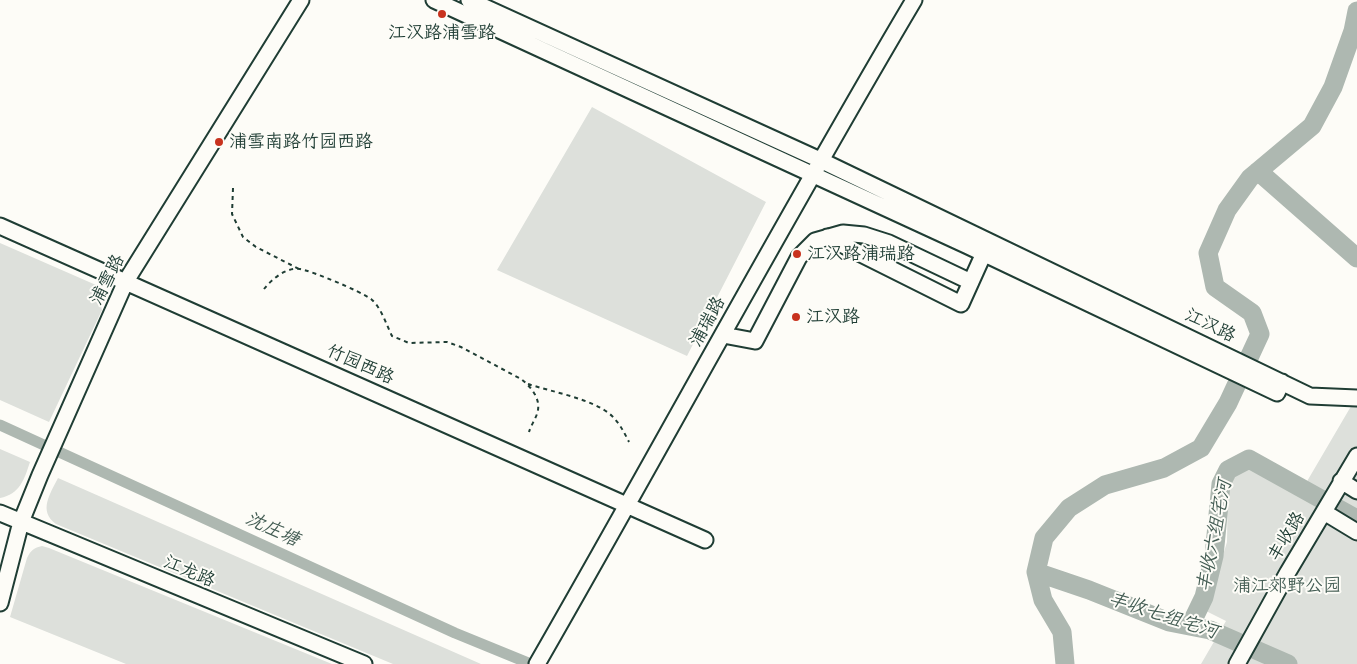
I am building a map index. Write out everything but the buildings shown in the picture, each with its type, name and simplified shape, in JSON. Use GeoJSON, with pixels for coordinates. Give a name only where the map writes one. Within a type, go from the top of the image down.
{"type":"FeatureCollection","features":[{"type":"Feature","properties":{"kind":"street","name":"浦雪路"},"geometry":{"type":"LineString","coordinates":[[0,602],[21,522],[126,281],[301,0]]}},
{"type":"Feature","properties":{"kind":"street"},"geometry":{"type":"LineString","coordinates":[[434,0],[812,175],[1229,364]]}},
{"type":"Feature","properties":{"kind":"street","name":"江汉路"},"geometry":{"type":"LineString","coordinates":[[469,0],[820,160],[1280,388],[1310,396],[1357,398]]}},
{"type":"Feature","properties":{"kind":"street","name":"浦瑞路"},"geometry":{"type":"LineString","coordinates":[[537,664],[820,160],[914,0]]}},
{"type":"Feature","properties":{"kind":"street","name":"竹园西路"},"geometry":{"type":"LineString","coordinates":[[0,226],[705,540]]}},
{"type":"Feature","properties":{"kind":"street"},"geometry":{"type":"LineString","coordinates":[[723,335],[755,341],[799,257],[815,241],[843,233],[889,243],[971,282]]}},
{"type":"Feature","properties":{"kind":"street"},"geometry":{"type":"LineString","coordinates":[[827,237],[961,304],[984,253]]}},
{"type":"Feature","properties":{"kind":"street","name":"丰收路"},"geometry":{"type":"LineString","coordinates":[[1240,660],[1288,572],[1357,456]]}},
{"type":"Feature","properties":{"kind":"street"},"geometry":{"type":"LineString","coordinates":[[1339,485],[1357,491]]}},
{"type":"Feature","properties":{"kind":"street"},"geometry":{"type":"LineString","coordinates":[[1325,510],[1357,532]]}},
{"type":"Feature","properties":{"kind":"street","name":"江龙路"},"geometry":{"type":"LineString","coordinates":[[0,513],[364,664]]}},
{"type":"Feature","properties":{"kind":"path"},"geometry":{"type":"LineString","coordinates":[[233,188],[232,214],[244,237],[256,247],[299,269],[354,289],[372,300],[381,313],[392,336],[408,344],[447,342],[461,347],[526,383],[591,404],[610,414],[622,427],[629,442]]}},
{"type":"Feature","properties":{"kind":"path"},"geometry":{"type":"LineString","coordinates":[[264,289],[272,279],[283,273],[299,269]]}},
{"type":"Feature","properties":{"kind":"path"},"geometry":{"type":"LineString","coordinates":[[526,383],[530,386],[537,399],[538,410],[529,432]]}},
{"type":"Feature","properties":{"kind":"green space"},"geometry":{"type":"Polygon","coordinates":[[[592,107],[766,202],[687,356],[497,270],[592,107]]]}},
{"type":"Feature","properties":{"kind":"green space"},"geometry":{"type":"Polygon","coordinates":[[[0,243],[96,285],[102,310],[49,422],[0,400],[0,243]]]}},
{"type":"Feature","properties":{"kind":"green space","name":"浦江郊野公园"},"geometry":{"type":"Polygon","coordinates":[[[1357,396],[1357,664],[1201,664],[1226,621],[1206,611],[1227,542],[1228,480],[1244,468],[1262,472],[1299,495],[1357,396]]]}},
{"type":"Feature","properties":{"kind":"green space"},"geometry":{"type":"Polygon","coordinates":[[[0,449],[30,462],[17,490],[0,498],[0,449]]]}},
{"type":"Feature","properties":{"kind":"green space"},"geometry":{"type":"Polygon","coordinates":[[[58,478],[481,664],[393,664],[56,524],[48,514],[47,502],[58,478]]]}},
{"type":"Feature","properties":{"kind":"green space"},"geometry":{"type":"Polygon","coordinates":[[[42,546],[332,664],[126,664],[10,617],[27,558],[33,550],[42,546]]]}},
{"type":"Feature","properties":{"kind":"waterway"},"geometry":{"type":"LineString","coordinates":[[1065,664],[1062,632],[1043,600],[1036,572],[1044,538],[1069,508],[1105,485],[1164,468],[1201,448],[1228,403],[1260,334],[1252,313],[1215,287],[1208,253],[1227,210],[1250,178],[1312,126],[1333,87],[1353,31],[1357,11]]}},
{"type":"Feature","properties":{"kind":"waterway"},"geometry":{"type":"LineString","coordinates":[[1258,171],[1357,258]]}},
{"type":"Feature","properties":{"kind":"waterway","name":"沈庄塘"},"geometry":{"type":"LineString","coordinates":[[0,425],[455,633],[531,664]]}},
{"type":"Feature","properties":{"kind":"waterway","name":"丰收六组宅河"},"geometry":{"type":"LineString","coordinates":[[1190,626],[1204,597],[1214,556],[1221,484],[1228,470],[1249,459],[1357,519]]}},
{"type":"Feature","properties":{"kind":"waterway","name":"丰收七组宅河"},"geometry":{"type":"LineString","coordinates":[[1036,572],[1089,590],[1169,622],[1210,630],[1288,664]]}},
{"type":"Feature","properties":{"kind":"place","name":"江汉路浦雪路"},"geometry":{"type":"Point","coordinates":[442,14]}},
{"type":"Feature","properties":{"kind":"place","name":"浦雪南路竹园西路"},"geometry":{"type":"Point","coordinates":[219,142]}},
{"type":"Feature","properties":{"kind":"place","name":"江汉路浦瑞路"},"geometry":{"type":"Point","coordinates":[797,254]}},
{"type":"Feature","properties":{"kind":"place","name":"江汉路"},"geometry":{"type":"Point","coordinates":[796,317]}}]}
